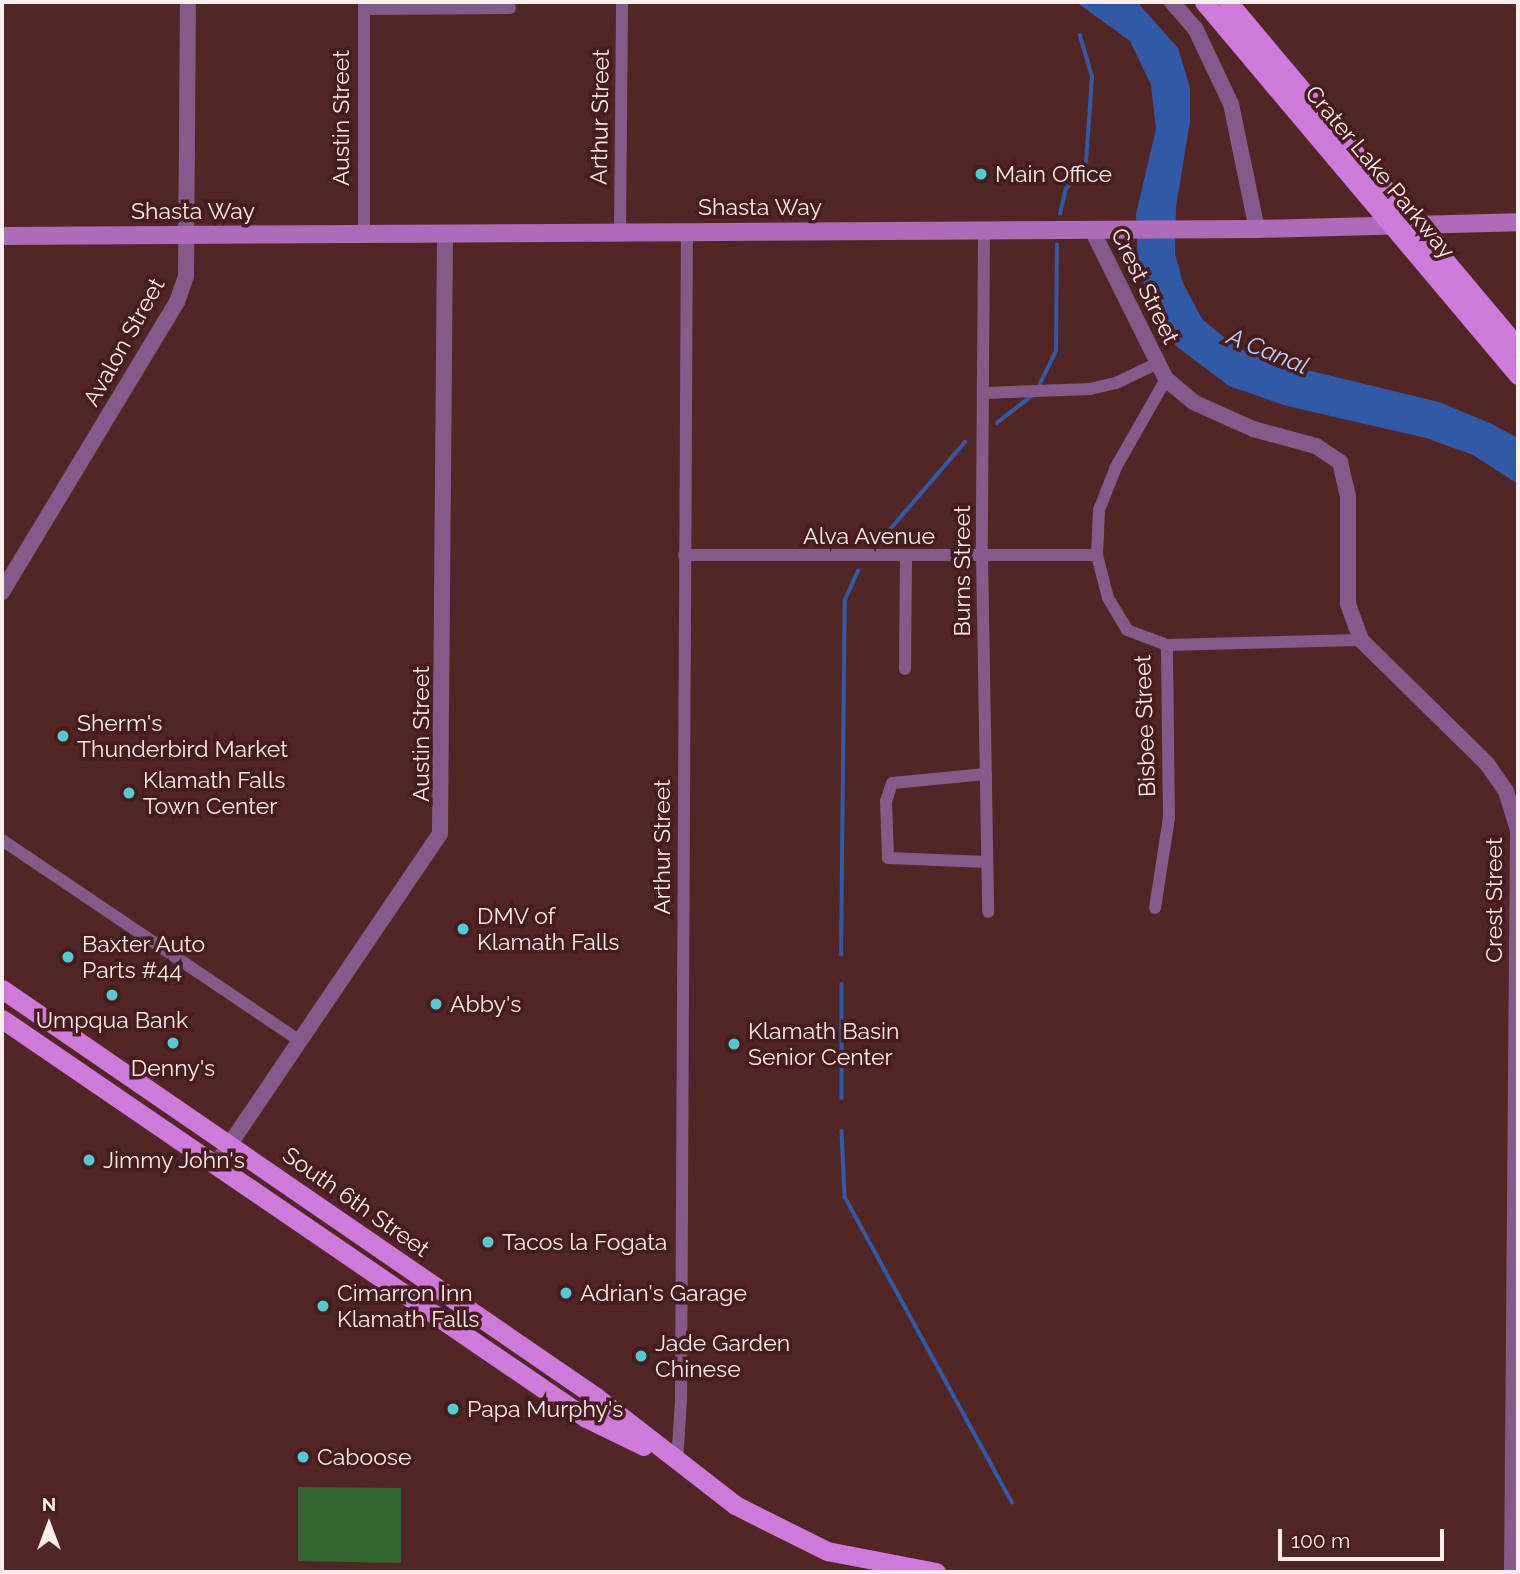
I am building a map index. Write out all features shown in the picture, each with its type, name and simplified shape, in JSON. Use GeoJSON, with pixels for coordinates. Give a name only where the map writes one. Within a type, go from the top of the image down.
{"type":"FeatureCollection","features":[{"type":"Feature","properties":{"kind":"main road","name":"Crater Lake Parkway"},"geometry":{"type":"LineString","coordinates":[[1204,2],[1518,375]]}},
{"type":"Feature","properties":{"kind":"main road","name":"Crater Lake Parkway"},"geometry":{"type":"LineString","coordinates":[[1228,2],[1518,347]]}},
{"type":"Feature","properties":{"kind":"main road","name":"Shasta Way"},"geometry":{"type":"LineString","coordinates":[[2,236],[1257,229],[1518,222]]}},
{"type":"Feature","properties":{"kind":"main road","name":"South 6th Street"},"geometry":{"type":"LineString","coordinates":[[2,989],[230,1142],[596,1397],[734,1504],[827,1552],[867,1567],[936,1572]]}},
{"type":"Feature","properties":{"kind":"main road","name":"South 6th Street"},"geometry":{"type":"LineString","coordinates":[[2,1019],[586,1418],[677,1462]]}},
{"type":"Feature","properties":{"kind":"street","name":"Avalon Street"},"geometry":{"type":"LineString","coordinates":[[2,592],[177,302],[186,276],[188,2]]}},
{"type":"Feature","properties":{"kind":"street","name":"Arthur Street"},"geometry":{"type":"LineString","coordinates":[[620,233],[622,2]]}},
{"type":"Feature","properties":{"kind":"street"},"geometry":{"type":"LineString","coordinates":[[1172,2],[1195,27],[1231,104],[1257,229]]}},
{"type":"Feature","properties":{"kind":"street"},"geometry":{"type":"LineString","coordinates":[[364,5],[510,8]]}},
{"type":"Feature","properties":{"kind":"street","name":"Austin Street"},"geometry":{"type":"LineString","coordinates":[[364,5],[364,234]]}},
{"type":"Feature","properties":{"kind":"street","name":"Crest Street"},"geometry":{"type":"LineString","coordinates":[[1092,230],[1167,379],[1194,402],[1253,429],[1316,446],[1340,463],[1348,496],[1348,604],[1361,640],[1487,764],[1506,792],[1518,830],[1516,1363],[1512,1572]]}},
{"type":"Feature","properties":{"kind":"street","name":"Burns Street"},"geometry":{"type":"LineString","coordinates":[[984,231],[986,393],[982,556],[988,912]]}},
{"type":"Feature","properties":{"kind":"street","name":"Arthur Street"},"geometry":{"type":"LineString","coordinates":[[677,1462],[681,1400],[687,232]]}},
{"type":"Feature","properties":{"kind":"street","name":"Austin Street"},"geometry":{"type":"LineString","coordinates":[[215,1166],[440,834],[445,234]]}},
{"type":"Feature","properties":{"kind":"street","name":"Crest Street"},"geometry":{"type":"LineString","coordinates":[[986,393],[1090,389],[1116,383],[1158,363]]}},
{"type":"Feature","properties":{"kind":"street","name":"Bisbee Street"},"geometry":{"type":"LineString","coordinates":[[1155,908],[1169,818],[1167,645],[1126,630],[1108,598],[1097,555],[1103,499],[1116,467],[1167,379]]}},
{"type":"Feature","properties":{"kind":"street","name":"Alva Avenue"},"geometry":{"type":"LineString","coordinates":[[684,555],[1097,555]]}},
{"type":"Feature","properties":{"kind":"street"},"geometry":{"type":"LineString","coordinates":[[905,669],[906,557]]}},
{"type":"Feature","properties":{"kind":"street"},"geometry":{"type":"LineString","coordinates":[[1167,645],[1361,640]]}},
{"type":"Feature","properties":{"kind":"street"},"geometry":{"type":"LineString","coordinates":[[986,774],[892,783],[886,801],[888,858],[987,862]]}},
{"type":"Feature","properties":{"kind":"street"},"geometry":{"type":"LineString","coordinates":[[2,840],[298,1040]]}},
{"type":"Feature","properties":{"kind":"green space"},"geometry":{"type":"Polygon","coordinates":[[[298,1487],[401,1488],[401,1563],[298,1561],[298,1487]]]}},
{"type":"Feature","properties":{"kind":"water"},"geometry":{"type":"Polygon","coordinates":[[[1076,2],[1137,2],[1178,48],[1190,88],[1190,121],[1176,207],[1175,254],[1183,283],[1202,319],[1237,348],[1278,363],[1439,402],[1490,423],[1518,438],[1518,484],[1473,455],[1426,438],[1287,406],[1229,386],[1176,346],[1160,325],[1138,267],[1136,214],[1156,129],[1151,85],[1130,41],[1076,2]]]}},
{"type":"Feature","properties":{"kind":"waterway"},"geometry":{"type":"LineString","coordinates":[[1060,214],[1066,189],[1086,163],[1092,77],[1080,36]]}},
{"type":"Feature","properties":{"kind":"waterway"},"geometry":{"type":"LineString","coordinates":[[1038,388],[1056,351],[1057,245]]}},
{"type":"Feature","properties":{"kind":"waterway"},"geometry":{"type":"LineString","coordinates":[[997,423],[1033,395]]}},
{"type":"Feature","properties":{"kind":"waterway"},"geometry":{"type":"LineString","coordinates":[[881,540],[965,442]]}},
{"type":"Feature","properties":{"kind":"waterway"},"geometry":{"type":"LineString","coordinates":[[841,955],[845,600],[858,571]]}},
{"type":"Feature","properties":{"kind":"waterway"},"geometry":{"type":"LineString","coordinates":[[842,984],[842,1098]]}},
{"type":"Feature","properties":{"kind":"waterway"},"geometry":{"type":"LineString","coordinates":[[842,1131],[845,1197],[1012,1502]]}},
{"type":"Feature","properties":{"kind":"place","name":"Main Office"},"geometry":{"type":"Point","coordinates":[981,174]}},
{"type":"Feature","properties":{"kind":"place","name":"Sherm's Thunderbird Market"},"geometry":{"type":"Point","coordinates":[63,736]}},
{"type":"Feature","properties":{"kind":"place","name":"Klamath Falls Town Center"},"geometry":{"type":"Point","coordinates":[129,793]}},
{"type":"Feature","properties":{"kind":"place","name":"DMV of Klamath Falls"},"geometry":{"type":"Point","coordinates":[463,929]}},
{"type":"Feature","properties":{"kind":"place","name":"Baxter Auto Parts #44"},"geometry":{"type":"Point","coordinates":[68,957]}},
{"type":"Feature","properties":{"kind":"place","name":"Umpqua Bank"},"geometry":{"type":"Point","coordinates":[112,995]}},
{"type":"Feature","properties":{"kind":"place","name":"Abby's"},"geometry":{"type":"Point","coordinates":[436,1004]}},
{"type":"Feature","properties":{"kind":"place","name":"Denny's"},"geometry":{"type":"Point","coordinates":[173,1043]}},
{"type":"Feature","properties":{"kind":"place","name":"Klamath Basin Senior Center"},"geometry":{"type":"Point","coordinates":[734,1044]}},
{"type":"Feature","properties":{"kind":"place","name":"Jimmy John's"},"geometry":{"type":"Point","coordinates":[89,1160]}},
{"type":"Feature","properties":{"kind":"place","name":"Tacos la Fogata"},"geometry":{"type":"Point","coordinates":[488,1242]}},
{"type":"Feature","properties":{"kind":"place","name":"Adrian's Garage"},"geometry":{"type":"Point","coordinates":[566,1293]}},
{"type":"Feature","properties":{"kind":"place","name":"Cimarron Inn Klamath Falls"},"geometry":{"type":"Point","coordinates":[323,1306]}},
{"type":"Feature","properties":{"kind":"place","name":"Jade Garden Chinese"},"geometry":{"type":"Point","coordinates":[641,1356]}},
{"type":"Feature","properties":{"kind":"place","name":"Papa Murphy's"},"geometry":{"type":"Point","coordinates":[453,1409]}},
{"type":"Feature","properties":{"kind":"place","name":"Caboose"},"geometry":{"type":"Point","coordinates":[303,1457]}},
{"type":"Feature","properties":{"kind":"water label","name":"A Canal"},"geometry":{"type":"Point","coordinates":[1268,351]}}]}
